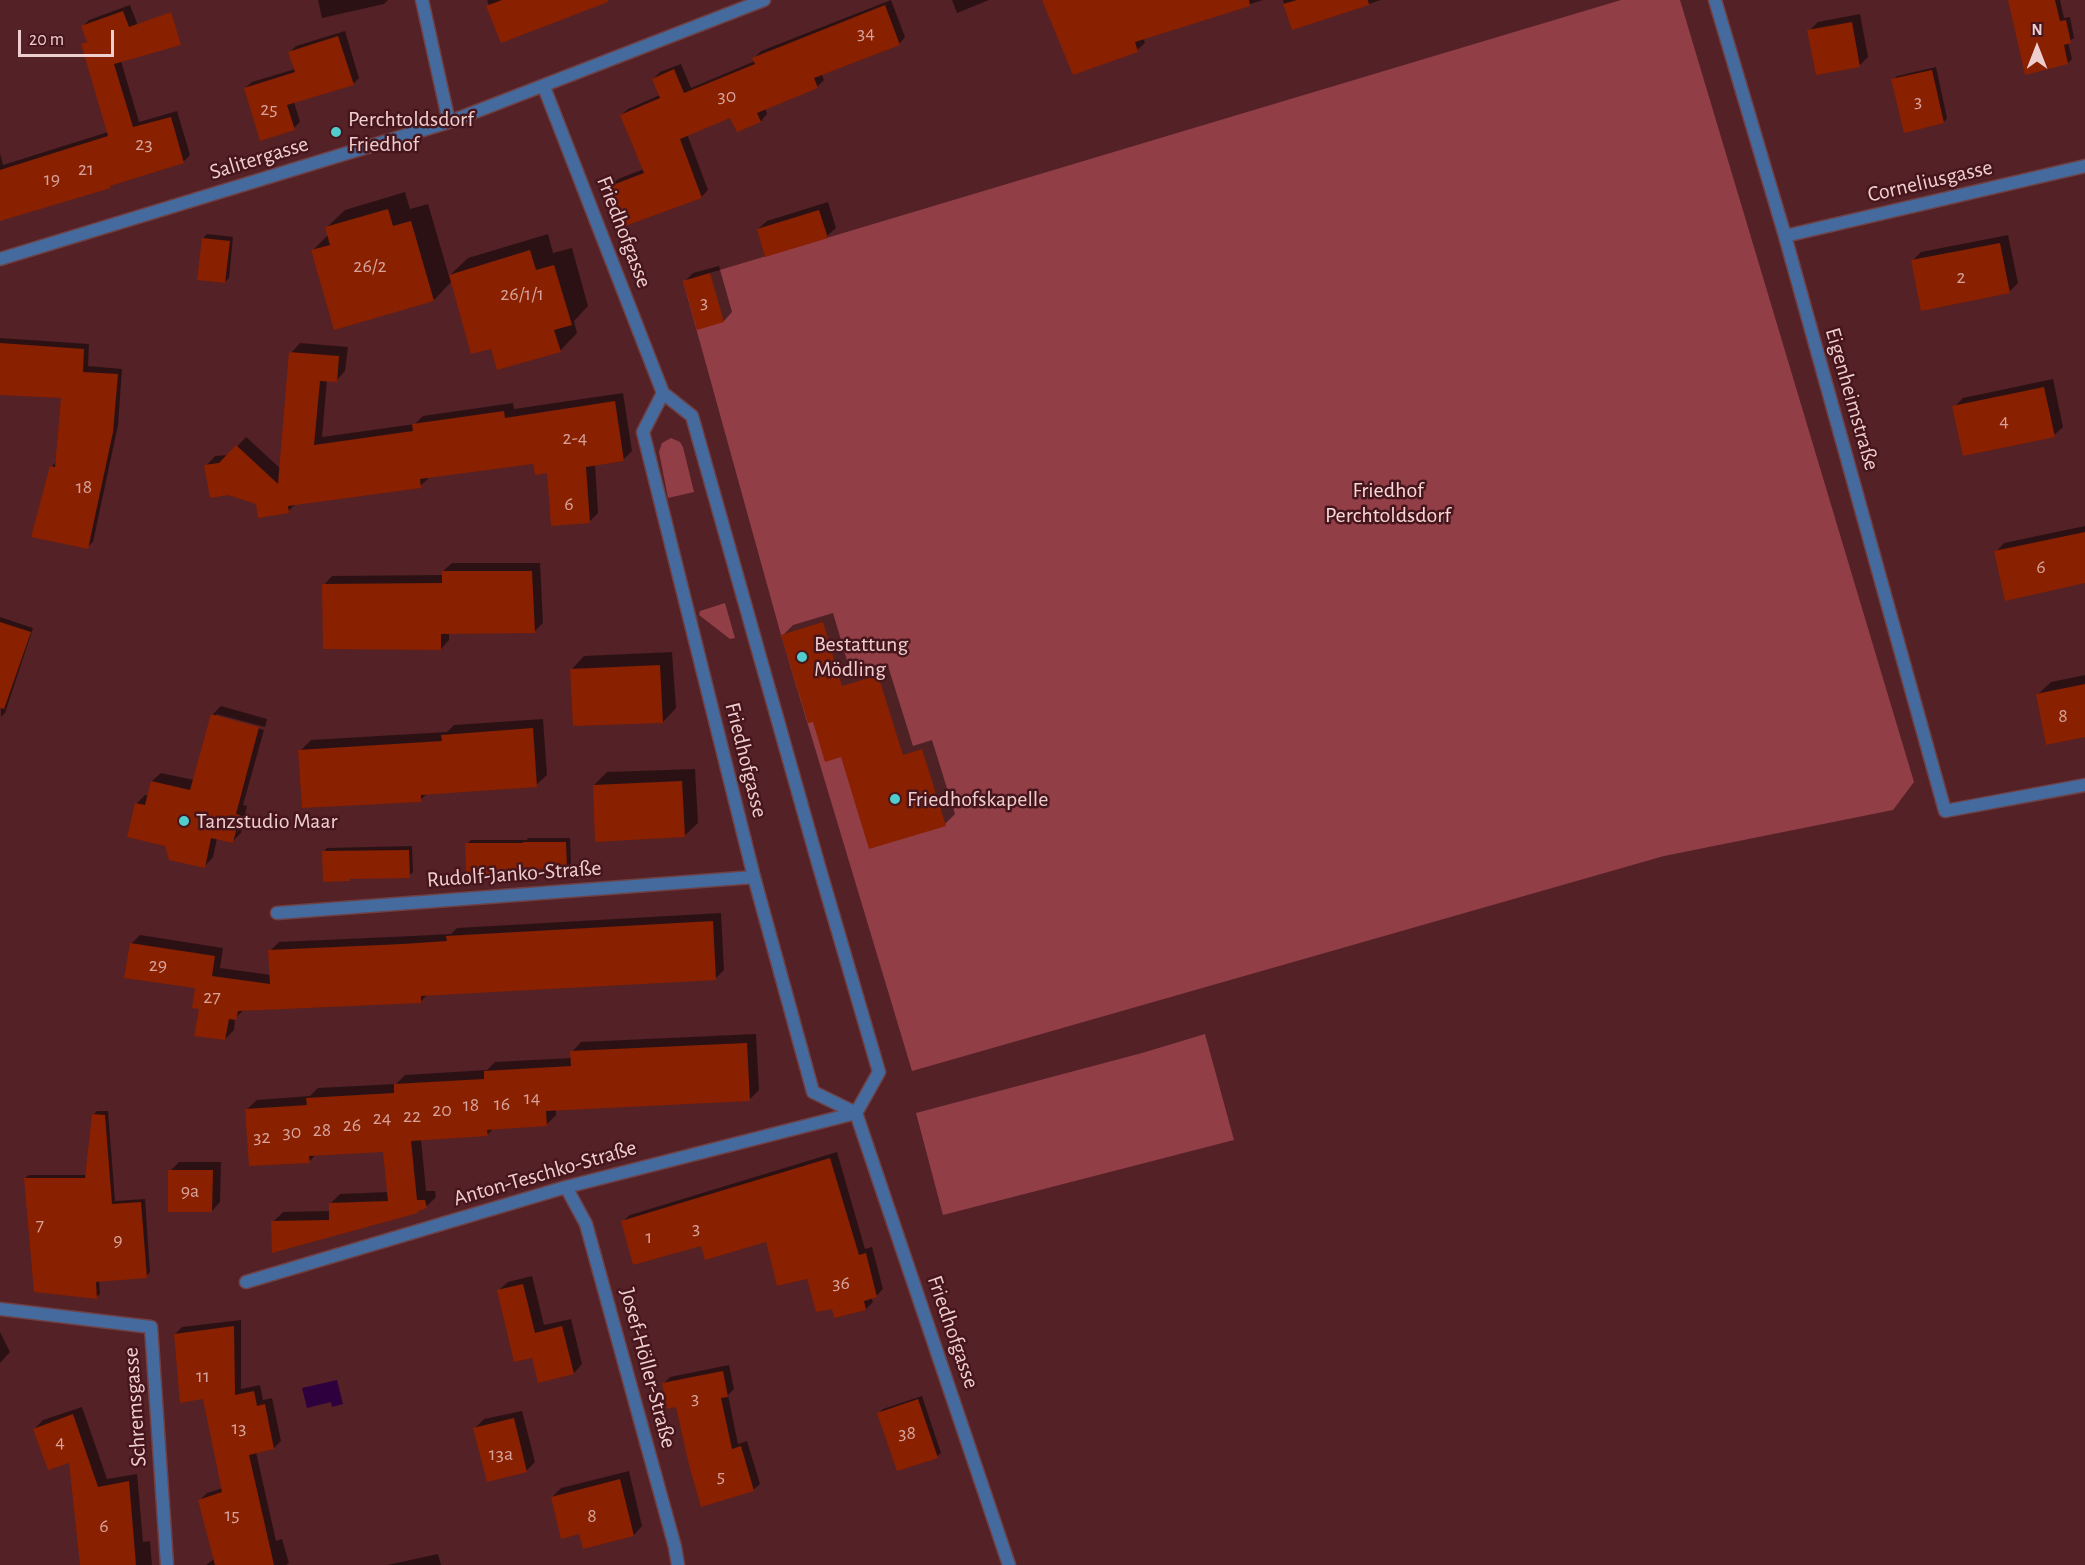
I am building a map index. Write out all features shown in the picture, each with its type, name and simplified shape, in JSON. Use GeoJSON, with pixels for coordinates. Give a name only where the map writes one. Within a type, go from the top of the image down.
{"type":"FeatureCollection","features":[{"type":"Feature","properties":{"kind":"street"},"geometry":{"type":"LineString","coordinates":[[422,0],[449,122]]}},
{"type":"Feature","properties":{"kind":"street","name":"Salitergasse"},"geometry":{"type":"LineString","coordinates":[[0,260],[449,122],[764,0]]}},
{"type":"Feature","properties":{"kind":"street","name":"Eigenheimstraße"},"geometry":{"type":"LineString","coordinates":[[1715,0],[1785,236],[1945,811],[2085,785]]}},
{"type":"Feature","properties":{"kind":"street","name":"Friedhofgasse"},"geometry":{"type":"LineString","coordinates":[[544,87],[663,393],[692,416],[879,1072],[856,1113]]}},
{"type":"Feature","properties":{"kind":"street","name":"Corneliusgasse"},"geometry":{"type":"LineString","coordinates":[[1785,236],[2085,166]]}},
{"type":"Feature","properties":{"kind":"street","name":"Friedhofgasse"},"geometry":{"type":"LineString","coordinates":[[663,393],[643,432],[754,877],[813,1092],[856,1113],[1009,1565]]}},
{"type":"Feature","properties":{"kind":"street","name":"Rudolf-Janko-Straße"},"geometry":{"type":"LineString","coordinates":[[277,913],[754,877]]}},
{"type":"Feature","properties":{"kind":"street","name":"Anton-Teschko-Straße"},"geometry":{"type":"LineString","coordinates":[[246,1281],[566,1188],[856,1113]]}},
{"type":"Feature","properties":{"kind":"street","name":"Josef-Höller-Straße"},"geometry":{"type":"LineString","coordinates":[[566,1188],[586,1224],[678,1565]]}},
{"type":"Feature","properties":{"kind":"street","name":"Schremsgasse"},"geometry":{"type":"LineString","coordinates":[[0,1309],[151,1327],[167,1565]]}},
{"type":"Feature","properties":{"kind":"green space","name":"Friedhof Perchtoldsdorf"},"geometry":{"type":"Polygon","coordinates":[[[1621,0],[1680,0],[1914,782],[1893,810],[1664,856],[912,1071],[781,635],[683,281],[1621,0]]]}},
{"type":"Feature","properties":{"kind":"green space"},"geometry":{"type":"Polygon","coordinates":[[[671,438],[680,442],[683,447],[694,492],[668,498],[659,452],[662,443],[671,438]]]}},
{"type":"Feature","properties":{"kind":"green space"},"geometry":{"type":"Polygon","coordinates":[[[725,603],[735,638],[730,639],[699,615],[700,611],[725,603]]]}},
{"type":"Feature","properties":{"kind":"green space"},"geometry":{"type":"Polygon","coordinates":[[[1205,1034],[1234,1140],[943,1215],[916,1113],[1205,1034]]]}},
{"type":"Feature","properties":{"kind":"shaded area"},"geometry":{"type":"Polygon","coordinates":[[[337,1380],[343,1404],[332,1407],[331,1402],[307,1408],[302,1388],[337,1380]]]}},
{"type":"Feature","properties":{"kind":"building"},"geometry":{"type":"Polygon","coordinates":[[[502,0],[608,0],[608,2],[501,43],[486,6],[502,0]]]}},
{"type":"Feature","properties":{"kind":"building"},"geometry":{"type":"Polygon","coordinates":[[[1042,0],[1249,0],[1250,6],[1135,42],[1138,52],[1073,75],[1042,0]]]}},
{"type":"Feature","properties":{"kind":"building"},"geometry":{"type":"Polygon","coordinates":[[[1297,0],[1368,0],[1369,5],[1292,30],[1283,4],[1297,0]]]}},
{"type":"Feature","properties":{"kind":"building"},"geometry":{"type":"Polygon","coordinates":[[[2008,0],[2055,0],[2060,21],[2066,20],[2071,43],[2064,45],[2068,64],[2025,75],[2008,0]]]}},
{"type":"Feature","properties":{"kind":"building"},"geometry":{"type":"Polygon","coordinates":[[[885,5],[900,45],[814,78],[818,88],[757,113],[761,122],[737,132],[730,118],[680,139],[702,198],[625,226],[610,186],[644,173],[620,115],[660,98],[652,79],[674,69],[684,93],[755,64],[752,58],[885,5]]]}},
{"type":"Feature","properties":{"kind":"building"},"geometry":{"type":"Polygon","coordinates":[[[123,11],[129,27],[171,12],[181,45],[114,64],[133,127],[171,117],[184,163],[110,186],[111,188],[0,221],[0,170],[108,136],[81,44],[87,42],[81,26],[123,11]]]}},
{"type":"Feature","properties":{"kind":"building"},"geometry":{"type":"Polygon","coordinates":[[[1852,22],[1860,67],[1816,75],[1807,30],[1852,22]]]}},
{"type":"Feature","properties":{"kind":"building"},"geometry":{"type":"Polygon","coordinates":[[[338,36],[354,85],[287,105],[295,130],[260,141],[244,88],[295,72],[288,52],[338,36]]]}},
{"type":"Feature","properties":{"kind":"building"},"geometry":{"type":"Polygon","coordinates":[[[1932,70],[1944,123],[1904,133],[1891,79],[1932,70]]]}},
{"type":"Feature","properties":{"kind":"building"},"geometry":{"type":"Polygon","coordinates":[[[388,209],[393,226],[411,221],[434,301],[334,330],[311,250],[330,245],[325,227],[388,209]]]}},
{"type":"Feature","properties":{"kind":"building"},"geometry":{"type":"Polygon","coordinates":[[[819,210],[828,238],[765,257],[757,229],[819,210]]]}},
{"type":"Feature","properties":{"kind":"building"},"geometry":{"type":"Polygon","coordinates":[[[202,238],[230,241],[225,283],[197,280],[202,238]]]}},
{"type":"Feature","properties":{"kind":"building"},"geometry":{"type":"Polygon","coordinates":[[[2000,243],[2010,293],[1921,311],[1911,260],[2000,243]]]}},
{"type":"Feature","properties":{"kind":"building"},"geometry":{"type":"Polygon","coordinates":[[[530,250],[536,270],[554,265],[572,325],[554,330],[561,352],[497,370],[491,349],[471,354],[449,275],[530,250]]]}},
{"type":"Feature","properties":{"kind":"building"},"geometry":{"type":"Polygon","coordinates":[[[710,273],[724,322],[697,330],[683,281],[710,273]]]}},
{"type":"Feature","properties":{"kind":"building"},"geometry":{"type":"Polygon","coordinates":[[[0,343],[84,349],[83,372],[118,374],[113,432],[88,549],[31,537],[50,466],[55,467],[61,398],[0,395],[0,343]]]}},
{"type":"Feature","properties":{"kind":"building"},"geometry":{"type":"Polygon","coordinates":[[[289,352],[339,356],[337,382],[320,381],[314,445],[413,431],[412,424],[504,411],[505,418],[615,401],[624,461],[586,467],[590,523],[551,526],[547,473],[535,475],[533,464],[420,479],[421,488],[288,506],[289,513],[258,518],[256,504],[228,495],[210,498],[204,465],[219,463],[236,445],[278,484],[289,352]]]}},
{"type":"Feature","properties":{"kind":"building"},"geometry":{"type":"Polygon","coordinates":[[[2044,387],[2055,437],[1963,456],[1952,406],[2044,387]]]}},
{"type":"Feature","properties":{"kind":"building"},"geometry":{"type":"Polygon","coordinates":[[[2085,532],[2085,583],[2005,601],[1994,551],[2085,532]]]}},
{"type":"Feature","properties":{"kind":"building"},"geometry":{"type":"Polygon","coordinates":[[[442,571],[532,571],[535,633],[441,634],[441,650],[323,649],[322,584],[442,583],[442,571]]]}},
{"type":"Feature","properties":{"kind":"building"},"geometry":{"type":"Polygon","coordinates":[[[0,622],[31,632],[4,709],[0,708],[0,622]]]}},
{"type":"Feature","properties":{"kind":"building","name":"Friedhofskapelle"},"geometry":{"type":"Polygon","coordinates":[[[823,622],[842,686],[878,675],[903,755],[922,749],[946,826],[869,849],[841,757],[825,762],[813,722],[808,723],[781,635],[823,622]]]}},
{"type":"Feature","properties":{"kind":"building"},"geometry":{"type":"Polygon","coordinates":[[[660,665],[663,723],[573,726],[570,669],[660,665]]]}},
{"type":"Feature","properties":{"kind":"building"},"geometry":{"type":"Polygon","coordinates":[[[2085,684],[2085,737],[2046,745],[2036,694],[2085,684]]]}},
{"type":"Feature","properties":{"kind":"building"},"geometry":{"type":"Polygon","coordinates":[[[211,714],[259,727],[236,814],[240,815],[233,843],[211,838],[205,868],[169,860],[165,846],[127,837],[135,803],[145,805],[151,781],[190,790],[211,714]]]}},
{"type":"Feature","properties":{"kind":"building"},"geometry":{"type":"Polygon","coordinates":[[[533,728],[537,787],[421,795],[421,802],[302,808],[298,750],[442,741],[441,735],[533,728]]]}},
{"type":"Feature","properties":{"kind":"building"},"geometry":{"type":"Polygon","coordinates":[[[682,781],[685,837],[595,842],[593,785],[682,781]]]}},
{"type":"Feature","properties":{"kind":"building"},"geometry":{"type":"Polygon","coordinates":[[[566,842],[567,868],[494,870],[494,874],[466,874],[465,843],[566,842]]]}},
{"type":"Feature","properties":{"kind":"building"},"geometry":{"type":"Polygon","coordinates":[[[409,850],[410,878],[323,882],[322,851],[409,850]]]}},
{"type":"Feature","properties":{"kind":"building"},"geometry":{"type":"Polygon","coordinates":[[[713,921],[716,980],[421,996],[421,1003],[238,1011],[236,1020],[229,1019],[225,1040],[194,1036],[199,1009],[192,1008],[195,988],[124,978],[130,943],[215,956],[212,976],[270,984],[268,950],[403,944],[447,941],[446,936],[713,921]]]}},
{"type":"Feature","properties":{"kind":"building"},"geometry":{"type":"Polygon","coordinates":[[[747,1043],[750,1101],[546,1111],[547,1126],[487,1130],[488,1136],[411,1141],[417,1200],[425,1200],[427,1208],[418,1213],[272,1253],[271,1221],[329,1220],[329,1203],[388,1201],[383,1152],[309,1156],[310,1163],[249,1166],[245,1109],[307,1105],[306,1098],[394,1093],[394,1084],[484,1079],[484,1071],[571,1066],[570,1051],[747,1043]]]}},
{"type":"Feature","properties":{"kind":"building"},"geometry":{"type":"Polygon","coordinates":[[[92,1114],[105,1115],[112,1204],[141,1202],[147,1278],[96,1282],[97,1299],[34,1292],[24,1178],[85,1178],[92,1114]]]}},
{"type":"Feature","properties":{"kind":"building"},"geometry":{"type":"Polygon","coordinates":[[[830,1158],[859,1255],[866,1253],[877,1297],[864,1301],[866,1310],[834,1318],[832,1309],[816,1312],[807,1279],[777,1286],[766,1242],[705,1260],[701,1246],[633,1265],[621,1221],[830,1158]]]}},
{"type":"Feature","properties":{"kind":"building"},"geometry":{"type":"Polygon","coordinates":[[[168,1170],[213,1170],[212,1212],[168,1212],[168,1170]]]}},
{"type":"Feature","properties":{"kind":"building"},"geometry":{"type":"Polygon","coordinates":[[[523,1284],[535,1333],[562,1326],[574,1374],[538,1383],[532,1358],[514,1362],[497,1290],[523,1284]]]}},
{"type":"Feature","properties":{"kind":"building"},"geometry":{"type":"Polygon","coordinates":[[[234,1326],[235,1395],[254,1391],[257,1406],[265,1404],[274,1449],[249,1455],[274,1565],[215,1565],[198,1500],[222,1492],[203,1399],[180,1403],[174,1334],[234,1326]]]}},
{"type":"Feature","properties":{"kind":"building"},"geometry":{"type":"Polygon","coordinates":[[[723,1371],[728,1397],[721,1398],[732,1449],[741,1446],[754,1491],[701,1507],[676,1407],[667,1409],[662,1383],[723,1371]]]}},
{"type":"Feature","properties":{"kind":"building"},"geometry":{"type":"Polygon","coordinates":[[[918,1399],[938,1458],[897,1471],[877,1413],[918,1399]]]}},
{"type":"Feature","properties":{"kind":"building"},"geometry":{"type":"Polygon","coordinates":[[[73,1414],[98,1487],[129,1481],[136,1565],[80,1565],[69,1463],[48,1470],[33,1429],[73,1414]]]}},
{"type":"Feature","properties":{"kind":"building"},"geometry":{"type":"Polygon","coordinates":[[[514,1418],[527,1472],[487,1482],[473,1428],[514,1418]]]}},
{"type":"Feature","properties":{"kind":"building"},"geometry":{"type":"Polygon","coordinates":[[[620,1479],[634,1536],[583,1549],[579,1534],[561,1539],[551,1497],[620,1479]]]}},
{"type":"Feature","properties":{"kind":"place","name":"Perchtoldsdorf Friedhof"},"geometry":{"type":"Point","coordinates":[336,132]}},
{"type":"Feature","properties":{"kind":"place","name":"Bestattung Mödling"},"geometry":{"type":"Point","coordinates":[802,657]}},
{"type":"Feature","properties":{"kind":"place","name":"Friedhofskapelle"},"geometry":{"type":"Point","coordinates":[895,799]}},
{"type":"Feature","properties":{"kind":"place","name":"Tanzstudio Maar"},"geometry":{"type":"Point","coordinates":[184,821]}}]}
